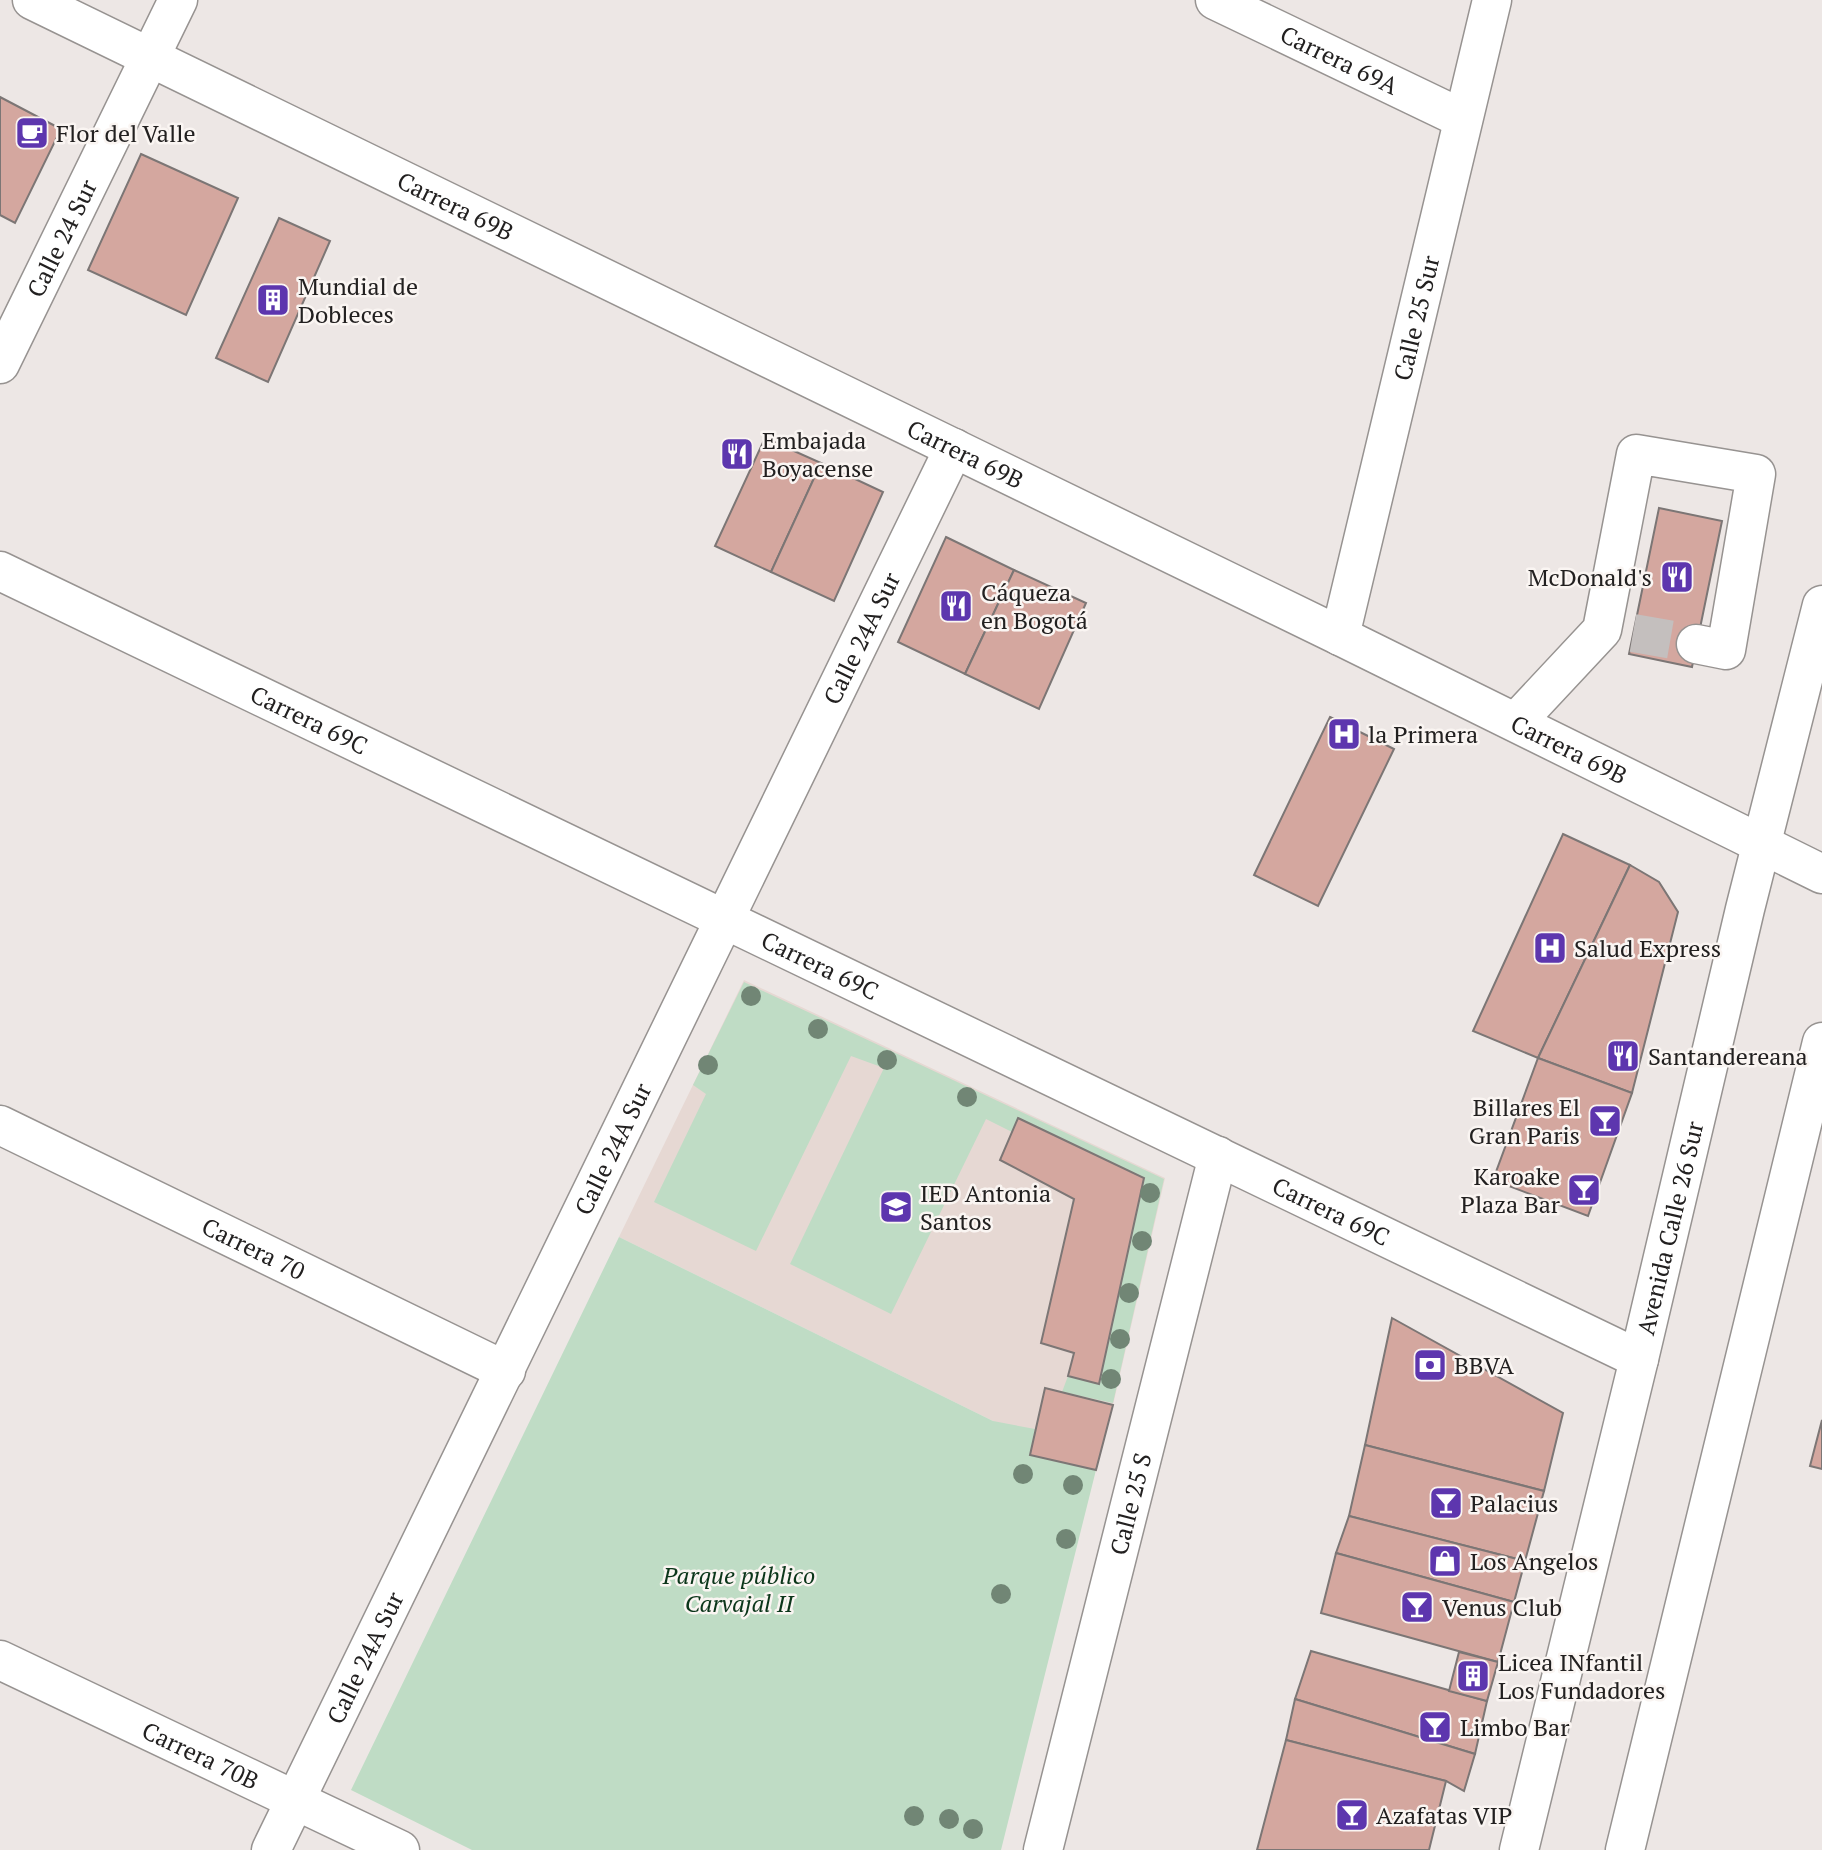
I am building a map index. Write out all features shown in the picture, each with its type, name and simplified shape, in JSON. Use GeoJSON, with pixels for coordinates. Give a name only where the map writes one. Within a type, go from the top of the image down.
{"type":"FeatureCollection","features":[{"type":"Feature","properties":{"kind":"street","name":"Carrera 69B"},"geometry":{"type":"LineString","coordinates":[[32,0],[1340,636],[1822,874]]}},
{"type":"Feature","properties":{"kind":"street","name":"Calle 24 Sur"},"geometry":{"type":"LineString","coordinates":[[0,364],[178,0]]}},
{"type":"Feature","properties":{"kind":"street","name":"Carrera 69A"},"geometry":{"type":"LineString","coordinates":[[1215,0],[1463,119]]}},
{"type":"Feature","properties":{"kind":"street","name":"Calle 25 Sur"},"geometry":{"type":"LineString","coordinates":[[1340,636],[1492,0]]}},
{"type":"Feature","properties":{"kind":"street","name":"Calle 24A Sur"},"geometry":{"type":"LineString","coordinates":[[271,1850],[954,448]]}},
{"type":"Feature","properties":{"kind":"street"},"geometry":{"type":"LineString","coordinates":[[1516,722],[1618,631],[1636,454],[1756,474],[1726,650],[1696,644]]}},
{"type":"Feature","properties":{"kind":"street","name":"Carrera 69C"},"geometry":{"type":"LineString","coordinates":[[0,571],[1639,1359]]}},
{"type":"Feature","properties":{"kind":"street","name":"Avenida Calle 26 Sur"},"geometry":{"type":"LineString","coordinates":[[1519,1850],[1761,844],[1822,605]]}},
{"type":"Feature","properties":{"kind":"street"},"geometry":{"type":"LineString","coordinates":[[1625,1850],[1815,1098],[1822,1042]]}},
{"type":"Feature","properties":{"kind":"street","name":"Carrera 70"},"geometry":{"type":"LineString","coordinates":[[0,1125],[506,1371]]}},
{"type":"Feature","properties":{"kind":"street","name":"Calle 25 S"},"geometry":{"type":"LineString","coordinates":[[1043,1850],[1218,1156]]}},
{"type":"Feature","properties":{"kind":"street","name":"Carrera 70B"},"geometry":{"type":"LineString","coordinates":[[0,1660],[400,1850]]}},
{"type":"Feature","properties":{"kind":"shaded area","name":"IED Antonia Santos"},"geometry":{"type":"Polygon","coordinates":[[[744,980],[1165,1178],[1113,1405],[1030,1455],[993,1421],[619,1237],[744,980]]]}},
{"type":"Feature","properties":{"kind":"green space"},"geometry":{"type":"Polygon","coordinates":[[[744,982],[1164,1179],[1113,1403],[1062,1392],[1068,1376],[1099,1384],[1143,1178],[1018,1119],[1012,1132],[986,1119],[891,1314],[790,1264],[884,1068],[851,1056],[756,1251],[654,1202],[706,1094],[693,1085],[744,982]]]}},
{"type":"Feature","properties":{"kind":"green space","name":"Parque público Carvajal II"},"geometry":{"type":"Polygon","coordinates":[[[619,1237],[993,1421],[1035,1429],[1030,1454],[1096,1470],[1001,1850],[472,1850],[351,1790],[619,1237]]]}},
{"type":"Feature","properties":{"kind":"building"},"geometry":{"type":"Polygon","coordinates":[[[0,97],[61,129],[15,223],[0,215],[0,97]]]}},
{"type":"Feature","properties":{"kind":"building"},"geometry":{"type":"Polygon","coordinates":[[[141,154],[238,198],[186,315],[88,270],[141,154]]]}},
{"type":"Feature","properties":{"kind":"building","name":"Mundial de Dobleces"},"geometry":{"type":"Polygon","coordinates":[[[279,218],[330,241],[268,382],[216,358],[279,218]]]}},
{"type":"Feature","properties":{"kind":"building"},"geometry":{"type":"Polygon","coordinates":[[[765,438],[821,463],[771,572],[715,546],[765,438]]]}},
{"type":"Feature","properties":{"kind":"building"},"geometry":{"type":"Polygon","coordinates":[[[821,463],[883,492],[834,601],[771,572],[821,463]]]}},
{"type":"Feature","properties":{"kind":"building","name":"McDonald's"},"geometry":{"type":"Polygon","coordinates":[[[1659,508],[1722,521],[1692,667],[1629,654],[1659,508]]]}},
{"type":"Feature","properties":{"kind":"building","name":"Cáqueza en Bogotá"},"geometry":{"type":"Polygon","coordinates":[[[946,537],[1014,570],[965,674],[898,642],[946,537]]]}},
{"type":"Feature","properties":{"kind":"building"},"geometry":{"type":"Polygon","coordinates":[[[1014,570],[1086,603],[1039,709],[965,674],[1014,570]]]}},
{"type":"Feature","properties":{"kind":"building"},"geometry":{"type":"Polygon","coordinates":[[[1330,717],[1394,749],[1318,906],[1254,875],[1330,717]]]}},
{"type":"Feature","properties":{"kind":"building","name":"Salud Express"},"geometry":{"type":"Polygon","coordinates":[[[1563,834],[1630,865],[1538,1058],[1473,1031],[1563,834]]]}},
{"type":"Feature","properties":{"kind":"building"},"geometry":{"type":"Polygon","coordinates":[[[1630,865],[1659,882],[1678,912],[1632,1093],[1538,1058],[1630,865]]]}},
{"type":"Feature","properties":{"kind":"building"},"geometry":{"type":"Polygon","coordinates":[[[1538,1058],[1632,1093],[1588,1216],[1493,1180],[1538,1058]]]}},
{"type":"Feature","properties":{"kind":"building"},"geometry":{"type":"Polygon","coordinates":[[[1018,1118],[1144,1178],[1099,1384],[1068,1376],[1074,1353],[1041,1343],[1074,1199],[1000,1160],[1018,1118]]]}},
{"type":"Feature","properties":{"kind":"building","name":"BBVA"},"geometry":{"type":"Polygon","coordinates":[[[1392,1318],[1563,1413],[1544,1491],[1365,1445],[1392,1318]]]}},
{"type":"Feature","properties":{"kind":"building"},"geometry":{"type":"Polygon","coordinates":[[[1045,1388],[1113,1405],[1096,1470],[1030,1455],[1045,1388]]]}},
{"type":"Feature","properties":{"kind":"building"},"geometry":{"type":"Polygon","coordinates":[[[1822,1420],[1822,1469],[1810,1466],[1822,1420]]]}},
{"type":"Feature","properties":{"kind":"building","name":"Palacius"},"geometry":{"type":"Polygon","coordinates":[[[1365,1445],[1544,1491],[1525,1561],[1349,1516],[1365,1445]]]}},
{"type":"Feature","properties":{"kind":"building"},"geometry":{"type":"Polygon","coordinates":[[[1349,1516],[1525,1561],[1514,1602],[1336,1553],[1349,1516]]]}},
{"type":"Feature","properties":{"kind":"building","name":"Venus Club"},"geometry":{"type":"Polygon","coordinates":[[[1336,1553],[1514,1602],[1498,1662],[1321,1613],[1336,1553]]]}},
{"type":"Feature","properties":{"kind":"building","name":"Limbo Bar"},"geometry":{"type":"Polygon","coordinates":[[[1311,1651],[1487,1701],[1475,1754],[1295,1699],[1311,1651]]]}},
{"type":"Feature","properties":{"kind":"building","name":"Licea INfantil Los Fundadores"},"geometry":{"type":"Polygon","coordinates":[[[1459,1652],[1498,1662],[1487,1701],[1449,1691],[1459,1652]]]}},
{"type":"Feature","properties":{"kind":"building"},"geometry":{"type":"Polygon","coordinates":[[[1295,1699],[1475,1754],[1464,1791],[1446,1781],[1286,1740],[1295,1699]]]}},
{"type":"Feature","properties":{"kind":"building","name":"Azafatas VIP"},"geometry":{"type":"Polygon","coordinates":[[[1286,1740],[1446,1781],[1429,1850],[1257,1850],[1286,1740]]]}},
{"type":"Feature","properties":{"kind":"tunnel"},"geometry":{"type":"LineString","coordinates":[[1633,633],[1696,644]]}},
{"type":"Feature","properties":{"kind":"place","name":"Flor del Valle"},"geometry":{"type":"Point","coordinates":[32,133]}},
{"type":"Feature","properties":{"kind":"place","name":"Mundial de Dobleces"},"geometry":{"type":"Point","coordinates":[273,300]}},
{"type":"Feature","properties":{"kind":"place","name":"Embajada Boyacense"},"geometry":{"type":"Point","coordinates":[737,454]}},
{"type":"Feature","properties":{"kind":"place","name":"McDonald's"},"geometry":{"type":"Point","coordinates":[1677,577]}},
{"type":"Feature","properties":{"kind":"place","name":"Cáqueza en Bogotá"},"geometry":{"type":"Point","coordinates":[956,606]}},
{"type":"Feature","properties":{"kind":"place","name":"la Primera"},"geometry":{"type":"Point","coordinates":[1344,734]}},
{"type":"Feature","properties":{"kind":"place","name":"Salud Express"},"geometry":{"type":"Point","coordinates":[1550,948]}},
{"type":"Feature","properties":{"kind":"place","name":"Santandereana"},"geometry":{"type":"Point","coordinates":[1623,1056]}},
{"type":"Feature","properties":{"kind":"place","name":"Billares El Gran Paris"},"geometry":{"type":"Point","coordinates":[1605,1121]}},
{"type":"Feature","properties":{"kind":"place","name":"Karoake Plaza Bar"},"geometry":{"type":"Point","coordinates":[1584,1190]}},
{"type":"Feature","properties":{"kind":"place","name":"IED Antonia Santos"},"geometry":{"type":"Point","coordinates":[896,1207]}},
{"type":"Feature","properties":{"kind":"place","name":"BBVA"},"geometry":{"type":"Point","coordinates":[1430,1365]}},
{"type":"Feature","properties":{"kind":"place","name":"Palacius"},"geometry":{"type":"Point","coordinates":[1446,1503]}},
{"type":"Feature","properties":{"kind":"place","name":"Los Angelos"},"geometry":{"type":"Point","coordinates":[1445,1561]}},
{"type":"Feature","properties":{"kind":"place","name":"Venus Club"},"geometry":{"type":"Point","coordinates":[1417,1607]}},
{"type":"Feature","properties":{"kind":"place","name":"Licea INfantil Los Fundadores"},"geometry":{"type":"Point","coordinates":[1473,1676]}},
{"type":"Feature","properties":{"kind":"place","name":"Limbo Bar"},"geometry":{"type":"Point","coordinates":[1435,1727]}},
{"type":"Feature","properties":{"kind":"place","name":"Azafatas VIP"},"geometry":{"type":"Point","coordinates":[1352,1815]}}]}
